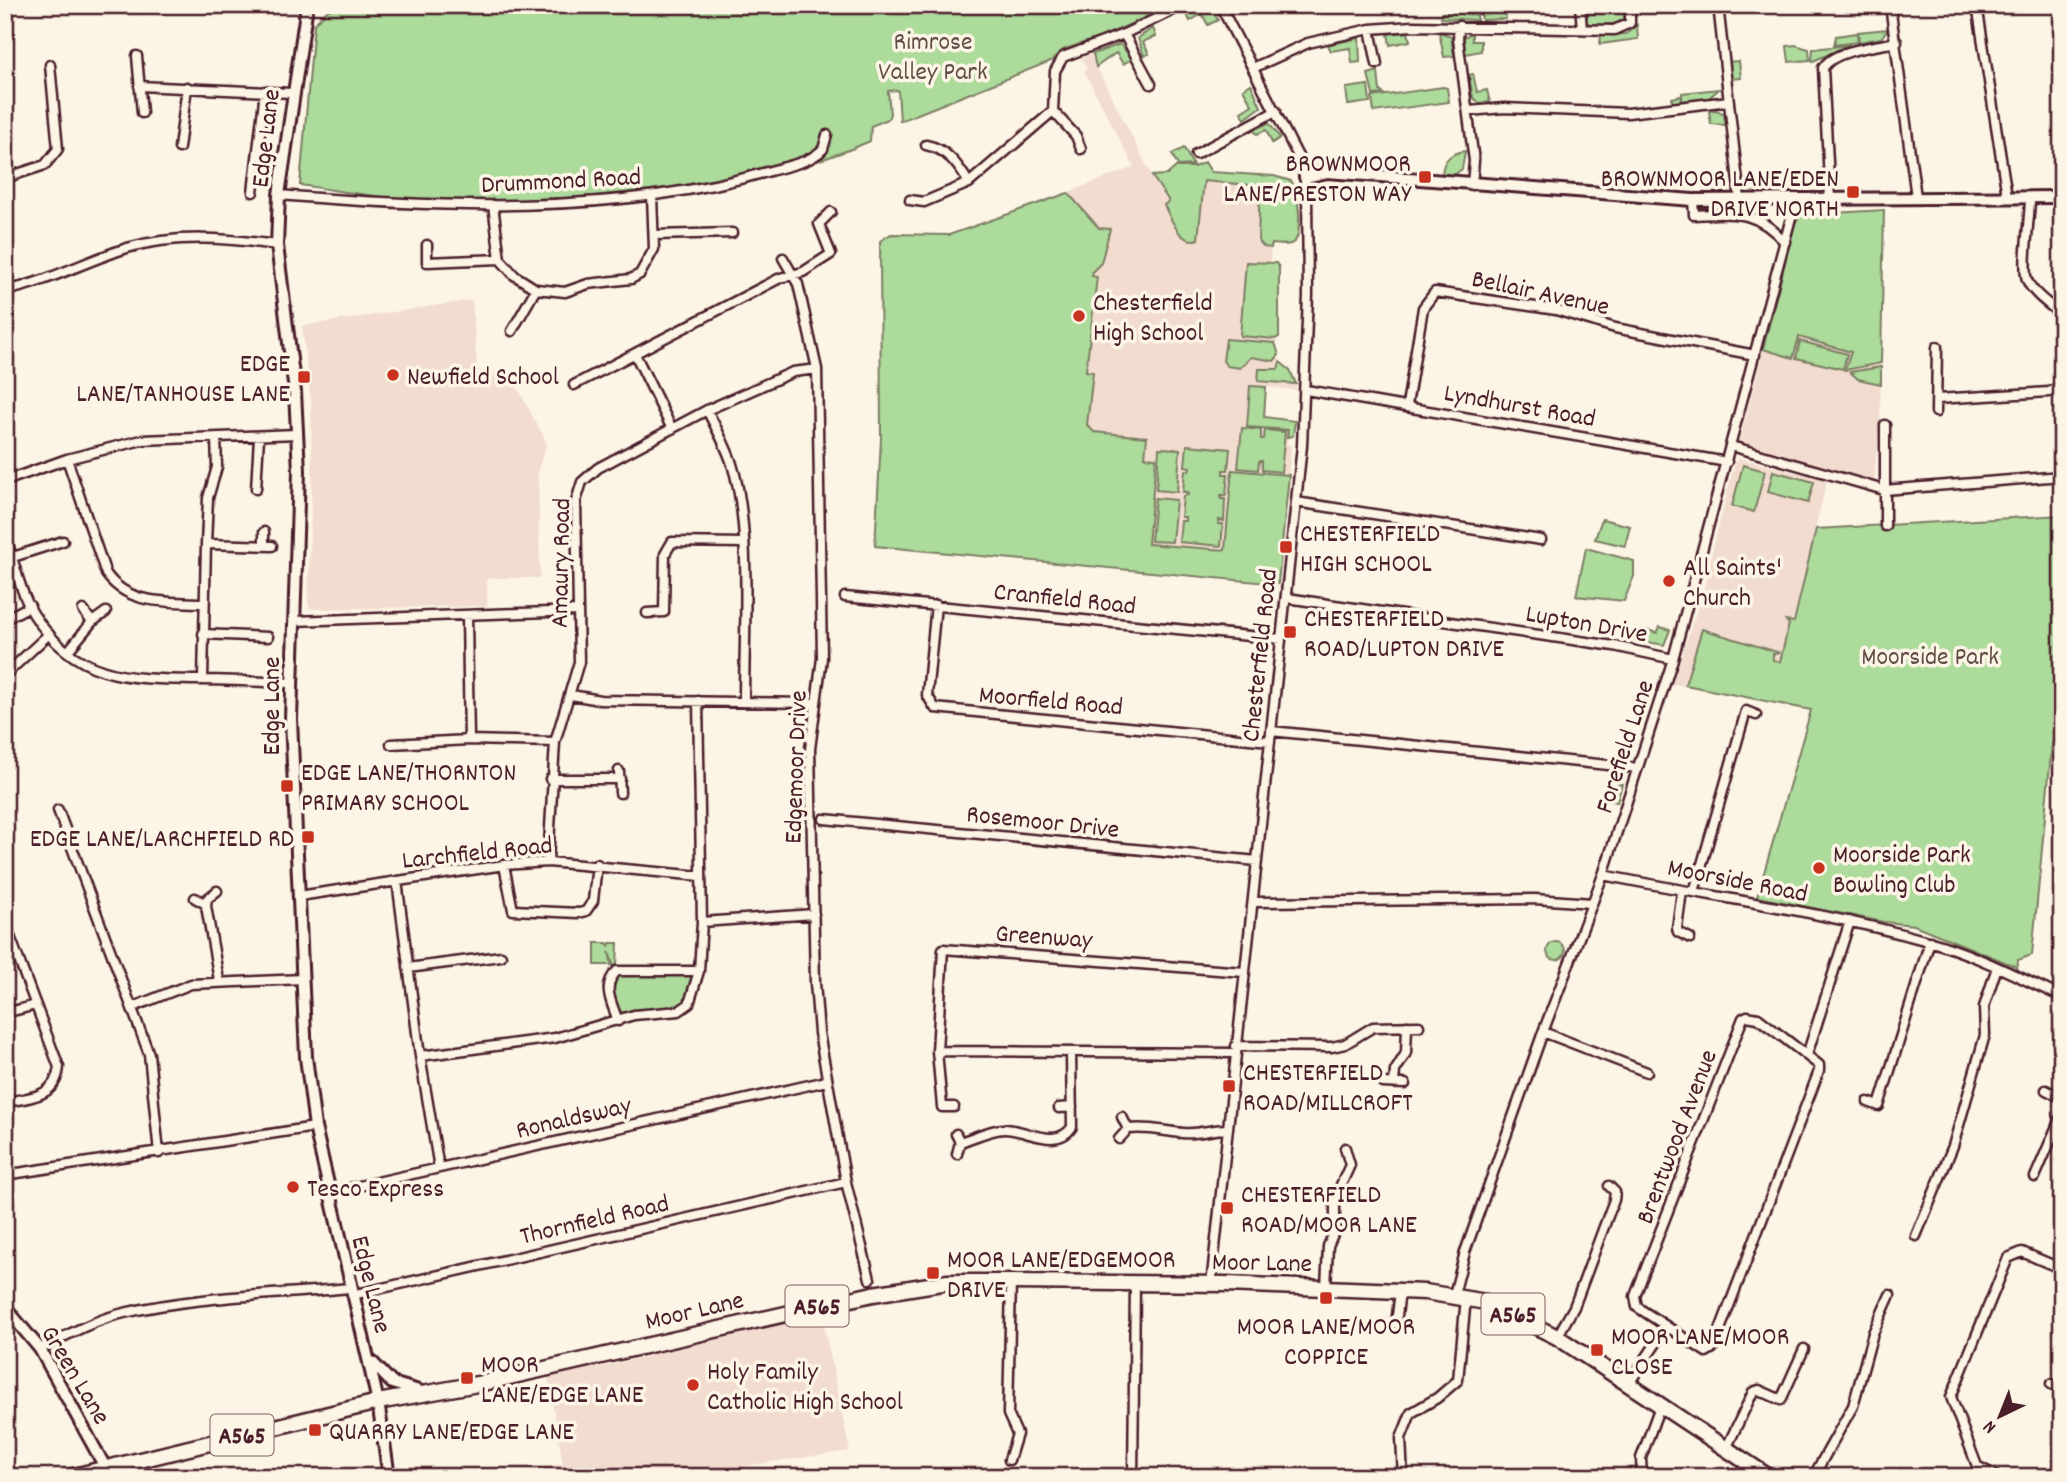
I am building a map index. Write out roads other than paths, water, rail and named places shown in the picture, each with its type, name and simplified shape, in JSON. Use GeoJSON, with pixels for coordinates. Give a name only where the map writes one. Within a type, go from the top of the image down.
{"type":"FeatureCollection","features":[{"type":"Feature","properties":{"kind":"highway","name":"Moor Lane"},"geometry":{"type":"LineString","coordinates":[[378,1402],[431,1394],[873,1294],[948,1282],[1135,1283],[1400,1291],[1460,1296],[1510,1312],[1557,1337],[1769,1477]]}},
{"type":"Feature","properties":{"kind":"highway","name":"A565"},"geometry":{"type":"LineString","coordinates":[[70,1477],[108,1472],[378,1402]]}},
{"type":"Feature","properties":{"kind":"street","name":"Edge Lane"},"geometry":{"type":"LineString","coordinates":[[307,5],[279,195],[277,245],[295,392],[297,435],[299,533],[291,683],[306,1057],[315,1127],[328,1193],[378,1402],[389,1477]]}},
{"type":"Feature","properties":{"kind":"street"},"geometry":{"type":"LineString","coordinates":[[910,200],[924,202],[969,183],[1053,111],[1055,71],[1060,61],[1081,49],[1124,34],[1184,5]]}},
{"type":"Feature","properties":{"kind":"street","name":"Chesterfield Road"},"geometry":{"type":"LineString","coordinates":[[1211,1285],[1287,598],[1306,390],[1305,177],[1297,151],[1220,5]]}},
{"type":"Feature","properties":{"kind":"street"},"geometry":{"type":"LineString","coordinates":[[1580,5],[1582,29]]}},
{"type":"Feature","properties":{"kind":"street"},"geometry":{"type":"LineString","coordinates":[[1254,68],[1308,43],[1370,29],[1460,26],[1624,28],[1630,23],[1630,5]]}},
{"type":"Feature","properties":{"kind":"street"},"geometry":{"type":"LineString","coordinates":[[1718,5],[1740,200]]}},
{"type":"Feature","properties":{"kind":"street"},"geometry":{"type":"LineString","coordinates":[[1890,5],[1916,197]]}},
{"type":"Feature","properties":{"kind":"street"},"geometry":{"type":"LineString","coordinates":[[1977,5],[2007,197]]}},
{"type":"Feature","properties":{"kind":"street"},"geometry":{"type":"LineString","coordinates":[[1460,26],[1458,39],[1474,161],[1472,185]]}},
{"type":"Feature","properties":{"kind":"street"},"geometry":{"type":"LineString","coordinates":[[1370,29],[1377,64]]}},
{"type":"Feature","properties":{"kind":"street"},"geometry":{"type":"LineString","coordinates":[[1124,34],[1151,84]]}},
{"type":"Feature","properties":{"kind":"street"},"geometry":{"type":"LineString","coordinates":[[1829,199],[1822,68],[1826,63],[1855,50],[1897,42]]}},
{"type":"Feature","properties":{"kind":"street"},"geometry":{"type":"LineString","coordinates":[[137,56],[142,113]]}},
{"type":"Feature","properties":{"kind":"street"},"geometry":{"type":"LineString","coordinates":[[5,178],[45,165],[58,149],[50,65]]}},
{"type":"Feature","properties":{"kind":"street"},"geometry":{"type":"LineString","coordinates":[[139,86],[292,93]]}},
{"type":"Feature","properties":{"kind":"street"},"geometry":{"type":"LineString","coordinates":[[179,148],[187,87]]}},
{"type":"Feature","properties":{"kind":"street"},"geometry":{"type":"LineString","coordinates":[[253,192],[265,91]]}},
{"type":"Feature","properties":{"kind":"street"},"geometry":{"type":"LineString","coordinates":[[1469,111],[1504,108],[1628,113],[1729,101]]}},
{"type":"Feature","properties":{"kind":"street"},"geometry":{"type":"LineString","coordinates":[[1053,111],[1067,122],[1081,149]]}},
{"type":"Feature","properties":{"kind":"street"},"geometry":{"type":"LineString","coordinates":[[1196,154],[1276,111]]}},
{"type":"Feature","properties":{"kind":"street","name":"Drummond Road"},"geometry":{"type":"LineString","coordinates":[[279,195],[378,204],[493,205],[652,196],[733,182],[806,160],[823,149],[827,135]]}},
{"type":"Feature","properties":{"kind":"street"},"geometry":{"type":"LineString","coordinates":[[926,145],[937,147],[948,154],[969,183]]}},
{"type":"Feature","properties":{"kind":"street"},"geometry":{"type":"LineString","coordinates":[[1305,177],[1327,172],[1693,200],[2062,197]]}},
{"type":"Feature","properties":{"kind":"street"},"geometry":{"type":"LineString","coordinates":[[493,205],[500,259],[514,275],[536,289],[554,293],[597,282],[631,279],[640,274],[652,258],[652,196]]}},
{"type":"Feature","properties":{"kind":"street"},"geometry":{"type":"LineString","coordinates":[[2030,198],[2025,268],[2028,281],[2035,291],[2062,315]]}},
{"type":"Feature","properties":{"kind":"street","name":"Forefield Lane"},"geometry":{"type":"LineString","coordinates":[[1403,1477],[1401,1438],[1411,1413],[1437,1398],[1458,1380],[1460,1296],[1465,1252],[1543,1032],[1603,875],[1673,659],[1796,199]]}},
{"type":"Feature","properties":{"kind":"street"},"geometry":{"type":"LineString","coordinates":[[1693,200],[1694,215],[1738,213],[1754,216],[1771,226],[1785,242]]}},
{"type":"Feature","properties":{"kind":"street"},"geometry":{"type":"LineString","coordinates":[[575,385],[831,254],[819,224],[831,212]]}},
{"type":"Feature","properties":{"kind":"street"},"geometry":{"type":"LineString","coordinates":[[654,235],[733,233]]}},
{"type":"Feature","properties":{"kind":"street"},"geometry":{"type":"LineString","coordinates":[[5,291],[126,248],[155,242],[201,239],[277,245]]}},
{"type":"Feature","properties":{"kind":"street"},"geometry":{"type":"LineString","coordinates":[[427,245],[428,262],[500,259]]}},
{"type":"Feature","properties":{"kind":"street","name":"Edgemoor Drive"},"geometry":{"type":"LineString","coordinates":[[783,258],[793,275],[807,314],[817,369],[822,658],[810,749],[815,983],[827,1081],[846,1182],[870,1279]]}},
{"type":"Feature","properties":{"kind":"street"},"geometry":{"type":"LineString","coordinates":[[512,331],[536,289]]}},
{"type":"Feature","properties":{"kind":"street","name":"Bellair Avenue"},"geometry":{"type":"LineString","coordinates":[[1407,405],[1423,308],[1435,292],[1566,312],[1615,328],[1755,355]]}},
{"type":"Feature","properties":{"kind":"street"},"geometry":{"type":"LineString","coordinates":[[1936,412],[1937,347]]}},
{"type":"Feature","properties":{"kind":"street"},"geometry":{"type":"LineString","coordinates":[[635,354],[672,429]]}},
{"type":"Feature","properties":{"kind":"street","name":"Amaury Road"},"geometry":{"type":"LineString","coordinates":[[548,862],[550,779],[555,742],[579,662],[576,501],[582,482],[598,468],[707,410],[793,372],[817,369]]}},
{"type":"Feature","properties":{"kind":"street"},"geometry":{"type":"LineString","coordinates":[[1937,399],[2049,392],[2062,386]]}},
{"type":"Feature","properties":{"kind":"street","name":"Lyndhurst Road"},"geometry":{"type":"LineString","coordinates":[[1306,390],[1407,405],[1727,462]]}},
{"type":"Feature","properties":{"kind":"street"},"geometry":{"type":"LineString","coordinates":[[707,410],[732,464],[743,543],[744,701]]}},
{"type":"Feature","properties":{"kind":"street"},"geometry":{"type":"LineString","coordinates":[[1885,425],[1885,526]]}},
{"type":"Feature","properties":{"kind":"street"},"geometry":{"type":"LineString","coordinates":[[5,481],[67,459],[142,440],[297,435]]}},
{"type":"Feature","properties":{"kind":"street"},"geometry":{"type":"LineString","coordinates":[[256,489],[259,437]]}},
{"type":"Feature","properties":{"kind":"street"},"geometry":{"type":"LineString","coordinates":[[203,680],[203,603],[208,498],[217,467],[216,438]]}},
{"type":"Feature","properties":{"kind":"street"},"geometry":{"type":"LineString","coordinates":[[1731,446],[1884,489],[2062,476]]}},
{"type":"Feature","properties":{"kind":"street"},"geometry":{"type":"LineString","coordinates":[[67,459],[106,574],[115,586],[127,595],[143,599],[203,603]]}},
{"type":"Feature","properties":{"kind":"street"},"geometry":{"type":"LineString","coordinates":[[1296,502],[1541,540]]}},
{"type":"Feature","properties":{"kind":"street"},"geometry":{"type":"LineString","coordinates":[[206,544],[268,545],[264,532]]}},
{"type":"Feature","properties":{"kind":"street"},"geometry":{"type":"LineString","coordinates":[[5,535],[30,606],[49,634],[68,651],[105,673],[132,679],[291,683]]}},
{"type":"Feature","properties":{"kind":"street"},"geometry":{"type":"LineString","coordinates":[[13,557],[62,541]]}},
{"type":"Feature","properties":{"kind":"street"},"geometry":{"type":"LineString","coordinates":[[647,613],[664,612],[665,554],[673,542],[743,543]]}},
{"type":"Feature","properties":{"kind":"street","name":"Cranfield Road"},"geometry":{"type":"LineString","coordinates":[[845,597],[1281,639]]}},
{"type":"Feature","properties":{"kind":"street","name":"Lupton Drive"},"geometry":{"type":"LineString","coordinates":[[1287,598],[1614,646],[1673,659]]}},
{"type":"Feature","properties":{"kind":"street","name":"Moorfield Road"},"geometry":{"type":"LineString","coordinates":[[936,605],[927,695],[934,708],[1270,741]]}},
{"type":"Feature","properties":{"kind":"street"},"geometry":{"type":"LineString","coordinates":[[5,619],[30,606]]}},
{"type":"Feature","properties":{"kind":"street"},"geometry":{"type":"LineString","coordinates":[[83,610],[92,622]]}},
{"type":"Feature","properties":{"kind":"street"},"geometry":{"type":"LineString","coordinates":[[294,621],[578,611]]}},
{"type":"Feature","properties":{"kind":"street"},"geometry":{"type":"LineString","coordinates":[[68,651],[92,622],[106,612]]}},
{"type":"Feature","properties":{"kind":"street"},"geometry":{"type":"LineString","coordinates":[[467,616],[469,740]]}},
{"type":"Feature","properties":{"kind":"street"},"geometry":{"type":"LineString","coordinates":[[203,634],[258,632],[268,636]]}},
{"type":"Feature","properties":{"kind":"street"},"geometry":{"type":"LineString","coordinates":[[6,674],[49,634]]}},
{"type":"Feature","properties":{"kind":"street"},"geometry":{"type":"LineString","coordinates":[[571,695],[600,700],[814,703]]}},
{"type":"Feature","properties":{"kind":"street"},"geometry":{"type":"LineString","coordinates":[[420,1056],[528,1043],[634,1015],[684,1009],[694,996],[699,971],[702,922],[698,701]]}},
{"type":"Feature","properties":{"kind":"street"},"geometry":{"type":"LineString","coordinates":[[1694,892],[1746,712],[1756,715]]}},
{"type":"Feature","properties":{"kind":"street"},"geometry":{"type":"LineString","coordinates":[[1271,731],[1638,768]]}},
{"type":"Feature","properties":{"kind":"street"},"geometry":{"type":"LineString","coordinates":[[391,744],[469,740],[555,742]]}},
{"type":"Feature","properties":{"kind":"street"},"geometry":{"type":"LineString","coordinates":[[550,779],[619,775],[620,793]]}},
{"type":"Feature","properties":{"kind":"street"},"geometry":{"type":"LineString","coordinates":[[58,810],[149,1055],[159,1153]]}},
{"type":"Feature","properties":{"kind":"street","name":"Rosemoor Drive"},"geometry":{"type":"LineString","coordinates":[[824,819],[1257,861]]}},
{"type":"Feature","properties":{"kind":"street","name":"Larchfield Road"},"geometry":{"type":"LineString","coordinates":[[299,896],[504,865],[548,862],[597,864],[702,876]]}},
{"type":"Feature","properties":{"kind":"street"},"geometry":{"type":"LineString","coordinates":[[504,865],[513,911],[579,913],[586,911],[593,901],[597,864]]}},
{"type":"Feature","properties":{"kind":"street","name":"Moorside Road"},"geometry":{"type":"LineString","coordinates":[[1603,875],[1850,921],[1930,941],[1997,967],[2062,997]]}},
{"type":"Feature","properties":{"kind":"street"},"geometry":{"type":"LineString","coordinates":[[397,881],[420,1056],[439,1168]]}},
{"type":"Feature","properties":{"kind":"street"},"geometry":{"type":"LineString","coordinates":[[217,891],[206,904],[219,980]]}},
{"type":"Feature","properties":{"kind":"street"},"geometry":{"type":"LineString","coordinates":[[1682,891],[1676,928],[1678,933],[1690,938]]}},
{"type":"Feature","properties":{"kind":"street"},"geometry":{"type":"LineString","coordinates":[[194,898],[206,904]]}},
{"type":"Feature","properties":{"kind":"street"},"geometry":{"type":"LineString","coordinates":[[1254,902],[1535,899],[1592,903]]}},
{"type":"Feature","properties":{"kind":"street"},"geometry":{"type":"LineString","coordinates":[[702,922],[814,915]]}},
{"type":"Feature","properties":{"kind":"street"},"geometry":{"type":"LineString","coordinates":[[1628,1385],[1667,1327],[1706,1353],[1713,1348],[1819,1071],[1819,1065],[1807,1055],[1850,921]]}},
{"type":"Feature","properties":{"kind":"street"},"geometry":{"type":"LineString","coordinates":[[6,927],[59,1067],[58,1078],[51,1090],[34,1098],[6,1102],[8,1119]]}},
{"type":"Feature","properties":{"kind":"street"},"geometry":{"type":"LineString","coordinates":[[1868,1102],[1879,1106],[1930,941]]}},
{"type":"Feature","properties":{"kind":"street","name":"Greenway"},"geometry":{"type":"LineString","coordinates":[[937,1052],[943,949],[1244,972]]}},
{"type":"Feature","properties":{"kind":"street"},"geometry":{"type":"LineString","coordinates":[[408,968],[501,956]]}},
{"type":"Feature","properties":{"kind":"street"},"geometry":{"type":"LineString","coordinates":[[1916,1236],[1954,1146],[1985,1035],[1984,1007],[1997,967]]}},
{"type":"Feature","properties":{"kind":"street"},"geometry":{"type":"LineString","coordinates":[[618,1021],[608,989],[610,978],[617,971],[699,971]]}},
{"type":"Feature","properties":{"kind":"street"},"geometry":{"type":"LineString","coordinates":[[133,1007],[191,984],[219,980],[303,979]]}},
{"type":"Feature","properties":{"kind":"street"},"geometry":{"type":"LineString","coordinates":[[5,1013],[36,1004]]}},
{"type":"Feature","properties":{"kind":"street","name":"Brentwood Avenue"},"geometry":{"type":"LineString","coordinates":[[1667,1327],[1637,1307],[1635,1296],[1743,1018],[1758,1018],[1807,1055]]}},
{"type":"Feature","properties":{"kind":"street"},"geometry":{"type":"LineString","coordinates":[[1394,1083],[1395,1071],[1406,1053],[1407,1026]]}},
{"type":"Feature","properties":{"kind":"street"},"geometry":{"type":"LineString","coordinates":[[954,1107],[942,1107],[937,1052],[1071,1053],[1332,1047],[1345,1044],[1373,1027],[1419,1026]]}},
{"type":"Feature","properties":{"kind":"street"},"geometry":{"type":"LineString","coordinates":[[1543,1032],[1647,1072]]}},
{"type":"Feature","properties":{"kind":"street"},"geometry":{"type":"LineString","coordinates":[[957,1154],[958,1138],[1003,1129],[1037,1137],[1062,1136],[1072,1127],[1071,1053]]}},
{"type":"Feature","properties":{"kind":"street","name":"Ronaldsway"},"geometry":{"type":"LineString","coordinates":[[328,1193],[827,1081]]}},
{"type":"Feature","properties":{"kind":"street"},"geometry":{"type":"LineString","coordinates":[[1383,1083],[1405,1084]]}},
{"type":"Feature","properties":{"kind":"street"},"geometry":{"type":"LineString","coordinates":[[2046,1090],[2062,1098]]}},
{"type":"Feature","properties":{"kind":"street"},"geometry":{"type":"LineString","coordinates":[[1059,1108],[1072,1107]]}},
{"type":"Feature","properties":{"kind":"street"},"geometry":{"type":"LineString","coordinates":[[2035,1177],[2062,1114]]}},
{"type":"Feature","properties":{"kind":"street"},"geometry":{"type":"LineString","coordinates":[[1122,1117],[1128,1129]]}},
{"type":"Feature","properties":{"kind":"street"},"geometry":{"type":"LineString","coordinates":[[5,1175],[315,1127]]}},
{"type":"Feature","properties":{"kind":"street"},"geometry":{"type":"LineString","coordinates":[[1119,1139],[1128,1129],[1153,1127],[1187,1133],[1204,1129],[1227,1129]]}},
{"type":"Feature","properties":{"kind":"street"},"geometry":{"type":"LineString","coordinates":[[1326,1288],[1328,1246],[1335,1230],[1335,1198],[1350,1165],[1345,1149]]}},
{"type":"Feature","properties":{"kind":"street","name":"Thornfield Road"},"geometry":{"type":"LineString","coordinates":[[40,1349],[96,1322],[147,1308],[351,1292],[846,1182]]}},
{"type":"Feature","properties":{"kind":"street"},"geometry":{"type":"LineString","coordinates":[[1557,1337],[1574,1307],[1611,1210],[1615,1192],[1609,1186]]}},
{"type":"Feature","properties":{"kind":"street"},"geometry":{"type":"LineString","coordinates":[[1997,1477],[1977,1466],[1951,1397],[2008,1258],[2022,1252],[2062,1269]]}},
{"type":"Feature","properties":{"kind":"street"},"geometry":{"type":"LineString","coordinates":[[1010,1460],[1017,1434],[1009,1414],[1011,1282]]}},
{"type":"Feature","properties":{"kind":"street"},"geometry":{"type":"LineString","coordinates":[[1133,1477],[1135,1283]]}},
{"type":"Feature","properties":{"kind":"street"},"geometry":{"type":"LineString","coordinates":[[1396,1324],[1400,1291]]}},
{"type":"Feature","properties":{"kind":"street"},"geometry":{"type":"LineString","coordinates":[[1813,1477],[1853,1406],[1873,1333],[1890,1295]]}},
{"type":"Feature","properties":{"kind":"street","name":"Green Lane"},"geometry":{"type":"LineString","coordinates":[[5,1307],[40,1349],[108,1472]]}},
{"type":"Feature","properties":{"kind":"street"},"geometry":{"type":"LineString","coordinates":[[1726,1449],[1753,1392],[1759,1390],[1781,1400],[1804,1349]]}},
{"type":"Feature","properties":{"kind":"street"},"geometry":{"type":"LineString","coordinates":[[366,1350],[376,1368],[392,1383],[431,1394]]}},
{"type":"Feature","properties":{"kind":"street"},"geometry":{"type":"LineString","coordinates":[[2051,1384],[2062,1389]]}},
{"type":"Feature","properties":{"kind":"street"},"geometry":{"type":"LineString","coordinates":[[1642,1477],[1641,1458],[1660,1406]]}},
{"type":"Feature","properties":{"kind":"place","name":"BROWNMOOR LANE/PRESTON WAY"},"geometry":{"type":"Point","coordinates":[1425,177]}},
{"type":"Feature","properties":{"kind":"place","name":"BROWNMOOR LANE/EDEN DRIVE NORTH"},"geometry":{"type":"Point","coordinates":[1853,192]}},
{"type":"Feature","properties":{"kind":"place","name":"Chesterfield High School"},"geometry":{"type":"Point","coordinates":[1079,316]}},
{"type":"Feature","properties":{"kind":"place","name":"Newfield School"},"geometry":{"type":"Point","coordinates":[393,375]}},
{"type":"Feature","properties":{"kind":"place","name":"EDGE LANE/TANHOUSE LANE"},"geometry":{"type":"Point","coordinates":[304,377]}},
{"type":"Feature","properties":{"kind":"place","name":"CHESTERFIELD HIGH SCHOOL"},"geometry":{"type":"Point","coordinates":[1286,547]}},
{"type":"Feature","properties":{"kind":"place","name":"All Saints' Church"},"geometry":{"type":"Point","coordinates":[1669,581]}},
{"type":"Feature","properties":{"kind":"place","name":"CHESTERFIELD ROAD/LUPTON DRIVE"},"geometry":{"type":"Point","coordinates":[1290,632]}},
{"type":"Feature","properties":{"kind":"place","name":"EDGE LANE/THORNTON PRIMARY SCHOOL"},"geometry":{"type":"Point","coordinates":[287,786]}},
{"type":"Feature","properties":{"kind":"place","name":"EDGE LANE/LARCHFIELD RD"},"geometry":{"type":"Point","coordinates":[308,837]}},
{"type":"Feature","properties":{"kind":"place","name":"Moorside Park Bowling Club"},"geometry":{"type":"Point","coordinates":[1819,868]}},
{"type":"Feature","properties":{"kind":"place","name":"CHESTERFIELD ROAD/MILLCROFT"},"geometry":{"type":"Point","coordinates":[1229,1086]}},
{"type":"Feature","properties":{"kind":"place","name":"Tesco Express"},"geometry":{"type":"Point","coordinates":[293,1187]}},
{"type":"Feature","properties":{"kind":"place","name":"CHESTERFIELD ROAD/MOOR LANE"},"geometry":{"type":"Point","coordinates":[1227,1208]}},
{"type":"Feature","properties":{"kind":"place","name":"MOOR LANE/EDGEMOOR DRIVE"},"geometry":{"type":"Point","coordinates":[933,1273]}},
{"type":"Feature","properties":{"kind":"place","name":"MOOR LANE/MOOR COPPICE"},"geometry":{"type":"Point","coordinates":[1326,1298]}},
{"type":"Feature","properties":{"kind":"place","name":"MOOR LANE/MOOR CLOSE"},"geometry":{"type":"Point","coordinates":[1597,1350]}},
{"type":"Feature","properties":{"kind":"place","name":"MOOR LANE/EDGE LANE"},"geometry":{"type":"Point","coordinates":[467,1378]}},
{"type":"Feature","properties":{"kind":"place","name":"Holy Family Catholic High School"},"geometry":{"type":"Point","coordinates":[693,1385]}},
{"type":"Feature","properties":{"kind":"place","name":"QUARRY LANE/EDGE LANE"},"geometry":{"type":"Point","coordinates":[315,1430]}},
{"type":"Feature","properties":{"kind":"park label","name":"Rimrose Valley Park"},"geometry":{"type":"Point","coordinates":[933,55]}},
{"type":"Feature","properties":{"kind":"park label","name":"Moorside Park"},"geometry":{"type":"Point","coordinates":[1930,655]}}]}
